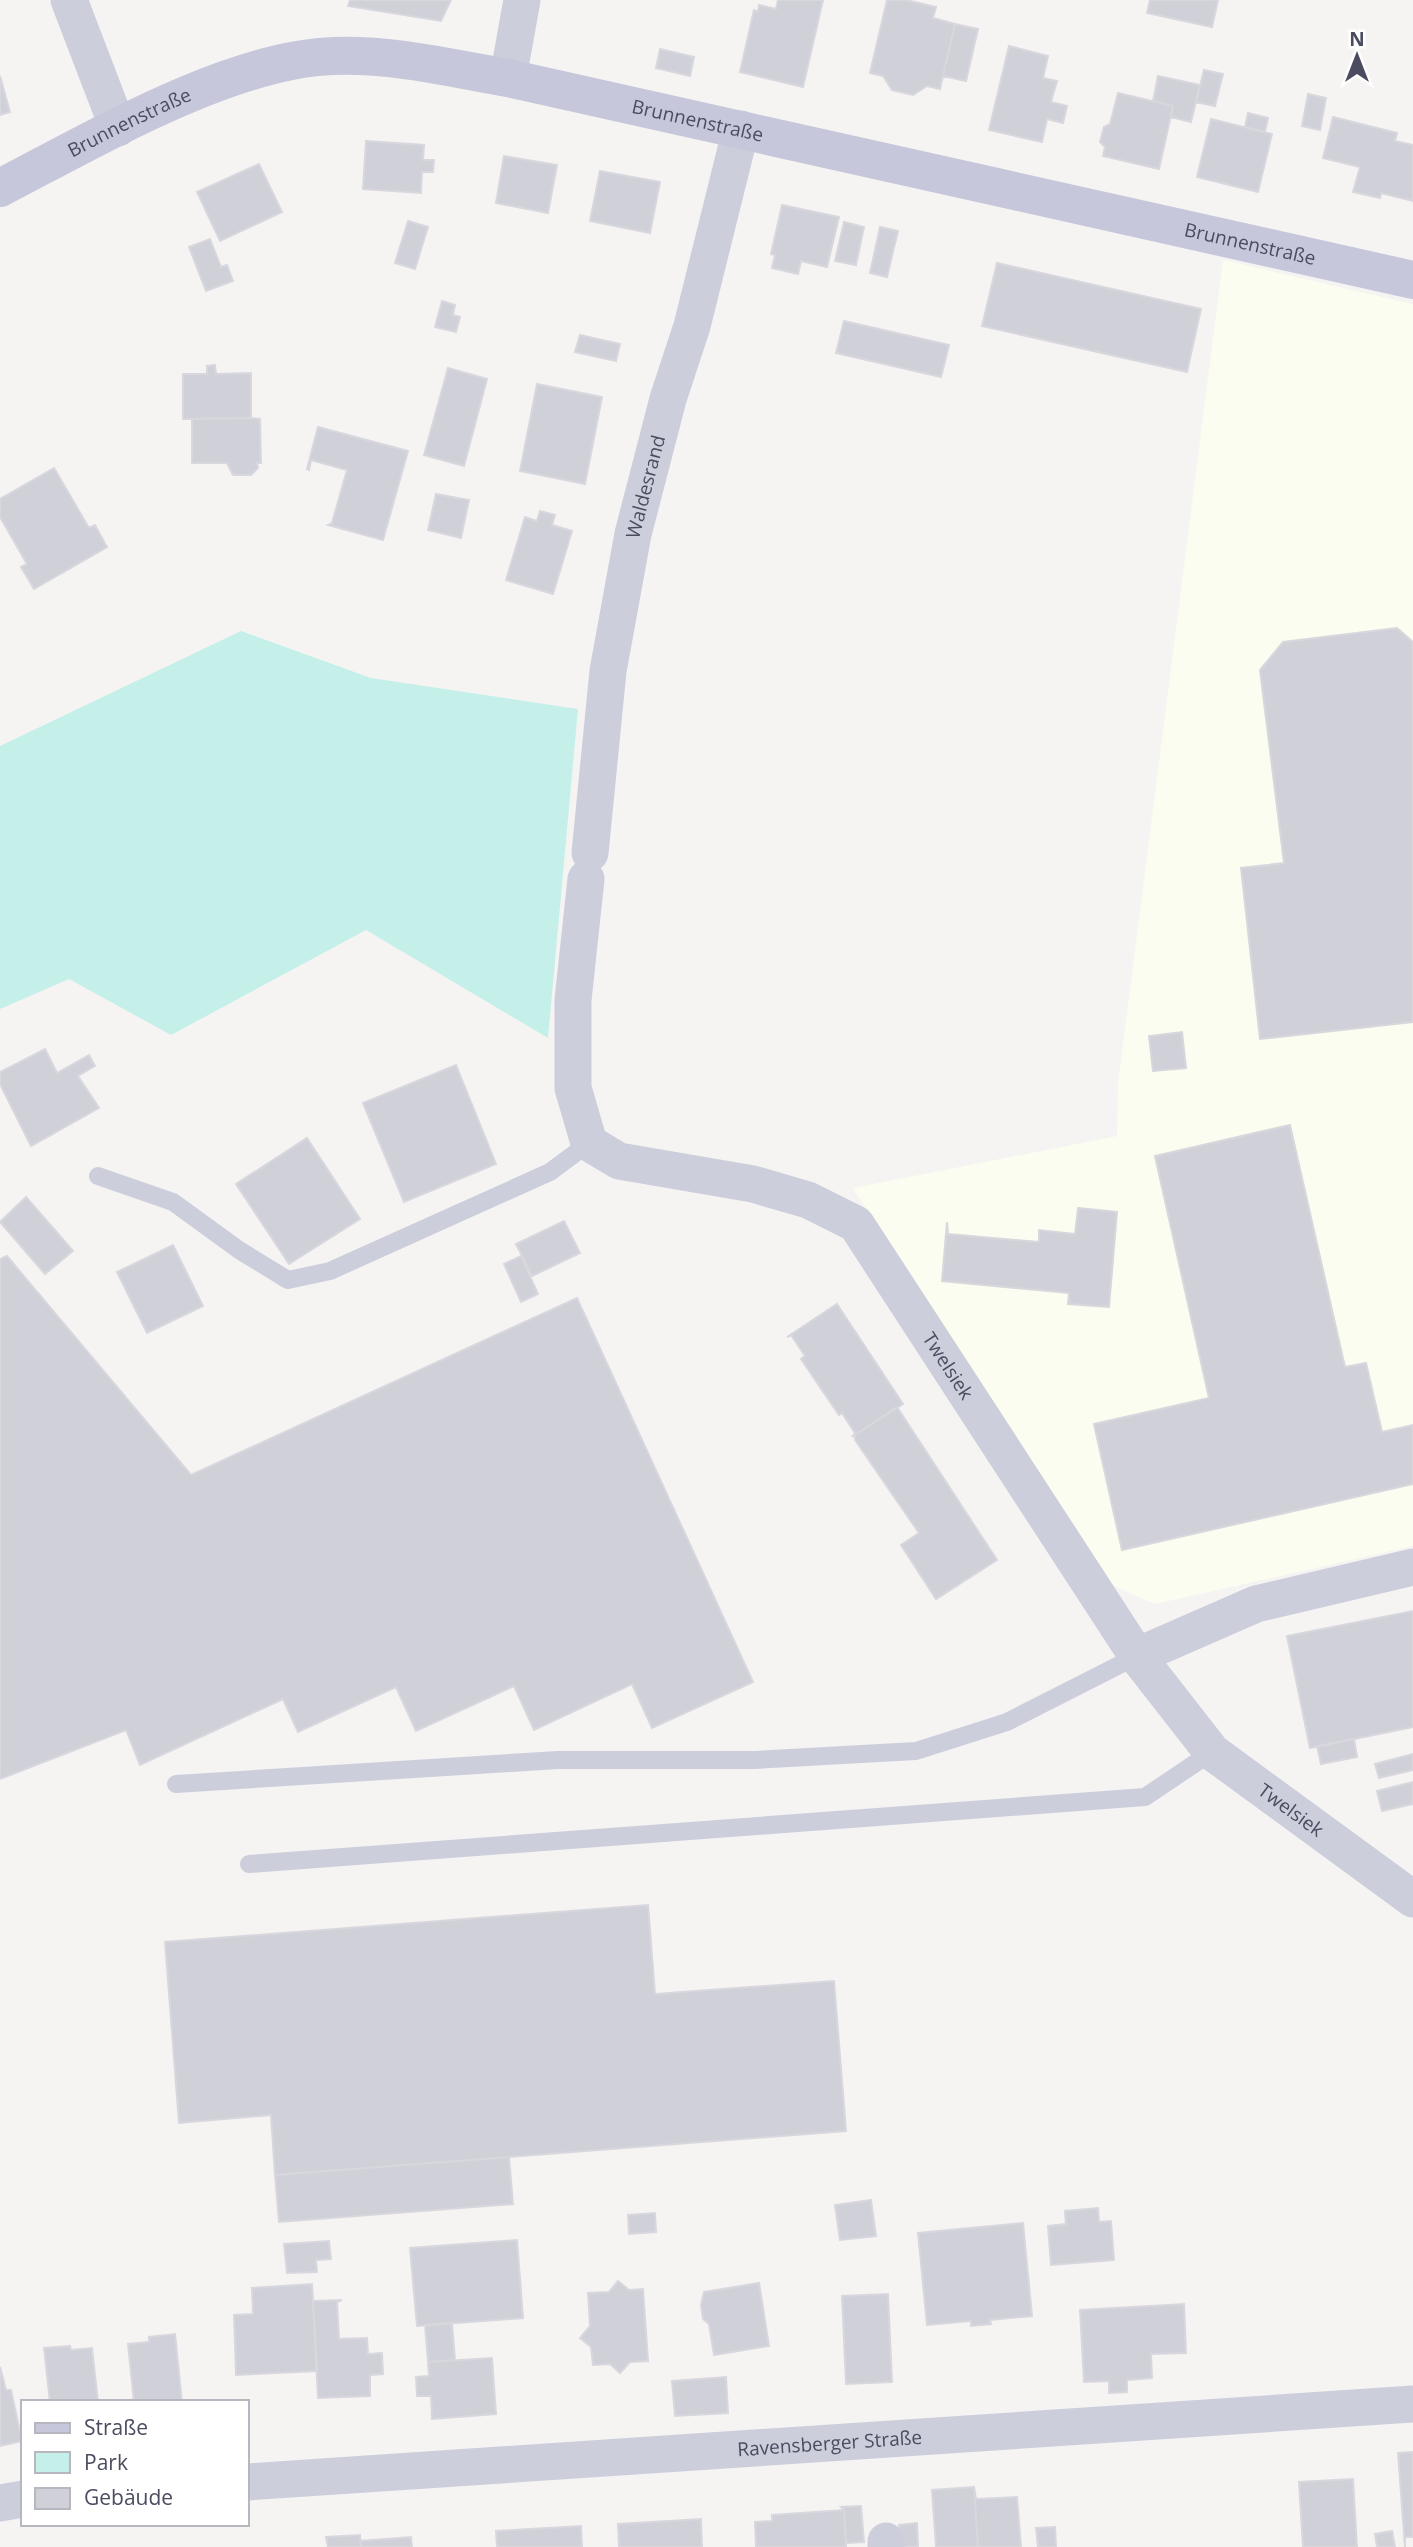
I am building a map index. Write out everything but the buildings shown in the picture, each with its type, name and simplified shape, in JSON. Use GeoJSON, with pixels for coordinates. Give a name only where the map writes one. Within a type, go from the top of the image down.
{"type":"FeatureCollection","features":[{"type":"Feature","properties":{"kind":"street"},"geometry":{"type":"LineString","coordinates":[[69,0],[118,128]]}},
{"type":"Feature","properties":{"kind":"street"},"geometry":{"type":"LineString","coordinates":[[508,78],[522,0]]}},
{"type":"Feature","properties":{"kind":"street","name":"Brunnenstraße"},"geometry":{"type":"LineString","coordinates":[[0,188],[118,128],[218,83],[277,62],[334,56],[393,58],[508,78],[1413,280]]}},
{"type":"Feature","properties":{"kind":"street","name":"Waldesrand"},"geometry":{"type":"LineString","coordinates":[[589,1143],[573,1088],[573,1000],[608,671],[633,534],[668,399],[692,326],[741,129]]}},
{"type":"Feature","properties":{"kind":"street","name":"Twelsiek"},"geometry":{"type":"LineString","coordinates":[[589,1143],[619,1161],[753,1184],[808,1200],[856,1224],[1137,1656],[1212,1752],[1413,1899]]}},
{"type":"Feature","properties":{"kind":"street"},"geometry":{"type":"LineString","coordinates":[[1137,1656],[1256,1604],[1413,1567]]}},
{"type":"Feature","properties":{"kind":"street","name":"Ravensberger Straße"},"geometry":{"type":"LineString","coordinates":[[248,2482],[1413,2404]]}},
{"type":"Feature","properties":{"kind":"street"},"geometry":{"type":"LineString","coordinates":[[0,2503],[21,2499]]}},
{"type":"Feature","properties":{"kind":"lane"},"geometry":{"type":"LineString","coordinates":[[98,1176],[173,1202],[239,1250],[288,1280],[330,1271],[526,1183],[550,1172],[589,1143]]}},
{"type":"Feature","properties":{"kind":"lane"},"geometry":{"type":"LineString","coordinates":[[176,1784],[558,1760],[755,1760],[916,1751],[1007,1722],[1137,1656]]}},
{"type":"Feature","properties":{"kind":"lane"},"geometry":{"type":"LineString","coordinates":[[249,1864],[1145,1797],[1212,1752]]}},
{"type":"Feature","properties":{"kind":"shaded area"},"geometry":{"type":"Polygon","coordinates":[[[1223,260],[1413,304],[1413,1546],[1155,1604],[1109,1584],[954,1355],[853,1188],[1117,1136],[1118,1084],[1223,260]]]}},
{"type":"Feature","properties":{"kind":"green space"},"geometry":{"type":"Polygon","coordinates":[[[241,631],[371,678],[578,709],[548,1038],[366,930],[171,1035],[69,979],[0,1009],[0,746],[241,631]]]}}]}
